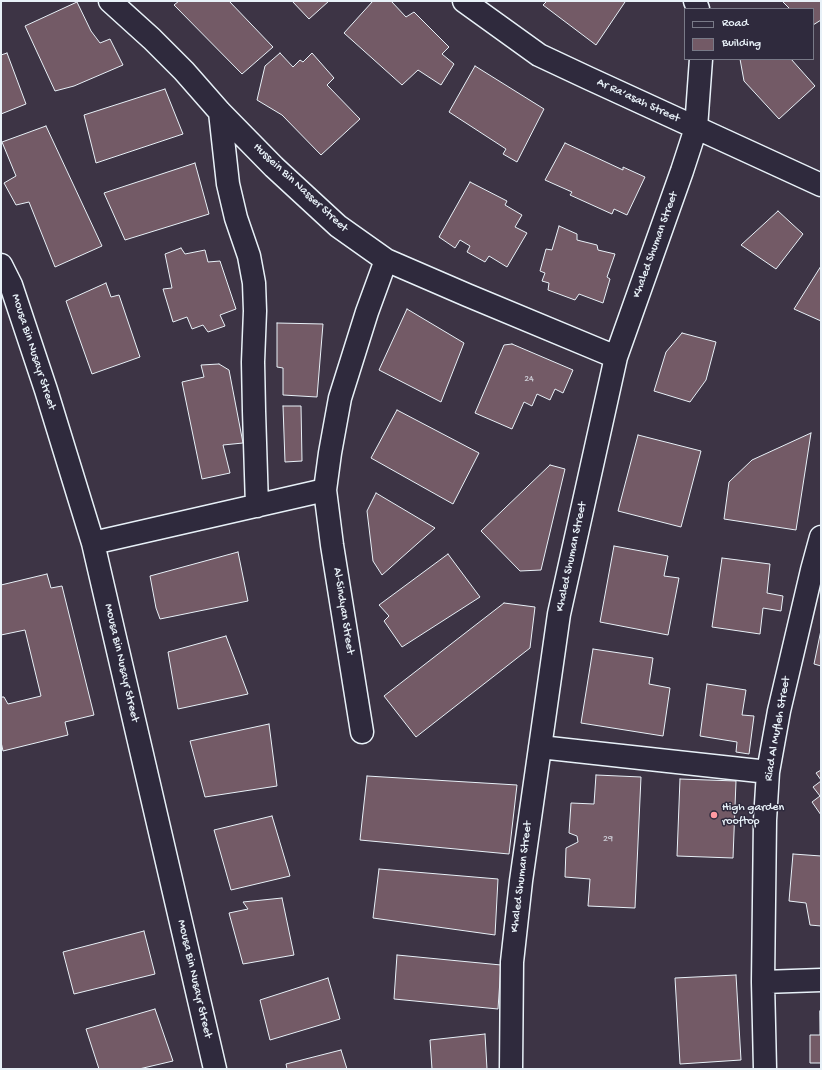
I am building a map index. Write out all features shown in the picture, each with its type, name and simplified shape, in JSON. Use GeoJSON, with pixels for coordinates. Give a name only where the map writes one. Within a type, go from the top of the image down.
{"type":"FeatureCollection","features":[{"type":"Feature","properties":{"kind":"street","name":"Hussein Bin Nasser Street"},"geometry":{"type":"LineString","coordinates":[[110,1],[152,39],[184,71],[220,112],[274,167],[338,226],[386,260],[616,357]]}},
{"type":"Feature","properties":{"kind":"street","name":"Ar Ra’asah Street"},"geometry":{"type":"LineString","coordinates":[[464,1],[539,55],[821,185]]}},
{"type":"Feature","properties":{"kind":"street","name":"Khaled Shuman Street"},"geometry":{"type":"LineString","coordinates":[[511,1069],[512,962],[521,881],[559,614],[616,357],[680,179],[696,128],[701,60]]}},
{"type":"Feature","properties":{"kind":"street"},"geometry":{"type":"LineString","coordinates":[[220,112],[228,184],[236,218],[249,256],[254,283],[255,311],[253,362],[257,506]]}},
{"type":"Feature","properties":{"kind":"street","name":"Al-Sindyan Street"},"geometry":{"type":"LineString","coordinates":[[362,732],[332,545],[325,490],[340,398],[367,312],[386,260]]}},
{"type":"Feature","properties":{"kind":"street","name":"Mousa Bin Nusayr Street"},"geometry":{"type":"LineString","coordinates":[[1,265],[11,285],[46,390],[93,543],[215,1069]]}},
{"type":"Feature","properties":{"kind":"street"},"geometry":{"type":"LineString","coordinates":[[93,543],[325,490]]}},
{"type":"Feature","properties":{"kind":"street","name":"Riad Al Mufleh Street"},"geometry":{"type":"LineString","coordinates":[[765,1069],[763,982],[765,820],[768,772],[779,711],[821,537]]}},
{"type":"Feature","properties":{"kind":"street"},"geometry":{"type":"LineString","coordinates":[[540,747],[768,772]]}},
{"type":"Feature","properties":{"kind":"street"},"geometry":{"type":"LineString","coordinates":[[763,982],[821,980]]}},
{"type":"Feature","properties":{"kind":"building"},"geometry":{"type":"Polygon","coordinates":[[[179,1],[229,1],[273,47],[242,74],[174,5],[179,1]]]}},
{"type":"Feature","properties":{"kind":"building"},"geometry":{"type":"Polygon","coordinates":[[[292,1],[329,1],[309,19],[292,1]]]}},
{"type":"Feature","properties":{"kind":"building"},"geometry":{"type":"Polygon","coordinates":[[[373,1],[391,1],[406,17],[414,12],[449,47],[442,54],[454,64],[441,85],[418,70],[402,85],[344,33],[373,1]]]}},
{"type":"Feature","properties":{"kind":"building"},"geometry":{"type":"Polygon","coordinates":[[[547,1],[625,2],[596,45],[543,5],[547,1]]]}},
{"type":"Feature","properties":{"kind":"building"},"geometry":{"type":"Polygon","coordinates":[[[782,1],[821,1],[821,20],[814,24],[814,8],[789,8],[782,1]]]}},
{"type":"Feature","properties":{"kind":"building"},"geometry":{"type":"Polygon","coordinates":[[[77,2],[91,31],[100,43],[110,39],[123,65],[74,86],[55,91],[25,26],[77,2]]]}},
{"type":"Feature","properties":{"kind":"building"},"geometry":{"type":"Polygon","coordinates":[[[7,53],[26,104],[1,114],[1,55],[7,53]]]}},
{"type":"Feature","properties":{"kind":"building"},"geometry":{"type":"Polygon","coordinates":[[[280,53],[293,67],[300,60],[303,62],[312,53],[334,78],[327,85],[360,119],[321,155],[282,115],[257,100],[265,66],[280,53]]]}},
{"type":"Feature","properties":{"kind":"building"},"geometry":{"type":"Polygon","coordinates":[[[740,60],[792,60],[815,86],[779,119],[744,81],[740,60]]]}},
{"type":"Feature","properties":{"kind":"building"},"geometry":{"type":"Polygon","coordinates":[[[475,66],[544,109],[517,162],[503,154],[506,149],[449,112],[475,66]]]}},
{"type":"Feature","properties":{"kind":"building"},"geometry":{"type":"Polygon","coordinates":[[[165,89],[183,134],[96,163],[84,115],[165,89]]]}},
{"type":"Feature","properties":{"kind":"building"},"geometry":{"type":"Polygon","coordinates":[[[46,126],[102,246],[55,267],[29,202],[16,205],[4,183],[16,176],[2,142],[46,126]]]}},
{"type":"Feature","properties":{"kind":"building"},"geometry":{"type":"Polygon","coordinates":[[[565,143],[623,170],[623,167],[645,177],[627,215],[614,209],[612,214],[570,195],[572,192],[545,180],[565,143]]]}},
{"type":"Feature","properties":{"kind":"building"},"geometry":{"type":"Polygon","coordinates":[[[195,163],[209,214],[125,240],[104,193],[195,163]]]}},
{"type":"Feature","properties":{"kind":"building"},"geometry":{"type":"Polygon","coordinates":[[[470,182],[507,201],[505,205],[522,215],[515,227],[527,233],[507,267],[489,256],[485,262],[467,252],[470,246],[460,240],[455,248],[439,237],[470,182]]]}},
{"type":"Feature","properties":{"kind":"building"},"geometry":{"type":"Polygon","coordinates":[[[778,211],[803,234],[776,269],[741,245],[778,211]]]}},
{"type":"Feature","properties":{"kind":"building"},"geometry":{"type":"Polygon","coordinates":[[[559,226],[577,234],[577,240],[597,245],[598,250],[615,254],[607,277],[610,279],[603,303],[579,294],[575,300],[548,290],[549,283],[542,281],[545,273],[540,271],[546,249],[552,250],[559,226]]]}},
{"type":"Feature","properties":{"kind":"building"},"geometry":{"type":"Polygon","coordinates":[[[181,248],[185,254],[205,250],[208,262],[220,261],[236,309],[220,315],[225,326],[208,332],[203,325],[192,329],[187,317],[173,322],[163,289],[172,288],[165,254],[181,248]]]}},
{"type":"Feature","properties":{"kind":"building"},"geometry":{"type":"Polygon","coordinates":[[[821,266],[821,321],[794,309],[821,266]]]}},
{"type":"Feature","properties":{"kind":"building"},"geometry":{"type":"Polygon","coordinates":[[[106,283],[111,297],[119,295],[140,357],[92,374],[66,301],[106,283]]]}},
{"type":"Feature","properties":{"kind":"building"},"geometry":{"type":"Polygon","coordinates":[[[407,309],[464,343],[441,402],[379,370],[407,309]]]}},
{"type":"Feature","properties":{"kind":"building"},"geometry":{"type":"Polygon","coordinates":[[[277,323],[323,324],[317,397],[283,395],[283,368],[277,367],[277,323]]]}},
{"type":"Feature","properties":{"kind":"building"},"geometry":{"type":"Polygon","coordinates":[[[682,333],[716,342],[706,380],[690,402],[654,391],[666,352],[682,333]]]}},
{"type":"Feature","properties":{"kind":"building"},"geometry":{"type":"Polygon","coordinates":[[[512,344],[573,370],[563,393],[555,389],[550,400],[537,394],[532,406],[524,402],[512,429],[475,413],[504,345],[512,344]]]}},
{"type":"Feature","properties":{"kind":"building"},"geometry":{"type":"Polygon","coordinates":[[[219,364],[229,370],[243,443],[223,445],[230,473],[202,479],[182,382],[204,377],[201,365],[219,364]]]}},
{"type":"Feature","properties":{"kind":"building"},"geometry":{"type":"Polygon","coordinates":[[[283,406],[301,406],[302,461],[285,462],[283,406]]]}},
{"type":"Feature","properties":{"kind":"building"},"geometry":{"type":"Polygon","coordinates":[[[397,410],[479,453],[453,504],[371,458],[397,410]]]}},
{"type":"Feature","properties":{"kind":"building"},"geometry":{"type":"Polygon","coordinates":[[[811,433],[796,530],[724,519],[729,482],[752,460],[811,433]]]}},
{"type":"Feature","properties":{"kind":"building"},"geometry":{"type":"Polygon","coordinates":[[[638,435],[701,451],[681,527],[618,511],[638,435]]]}},
{"type":"Feature","properties":{"kind":"building"},"geometry":{"type":"Polygon","coordinates":[[[550,465],[565,469],[541,570],[520,571],[481,531],[550,465]]]}},
{"type":"Feature","properties":{"kind":"building"},"geometry":{"type":"Polygon","coordinates":[[[376,493],[435,528],[382,575],[373,561],[367,511],[376,493]]]}},
{"type":"Feature","properties":{"kind":"building"},"geometry":{"type":"Polygon","coordinates":[[[614,546],[668,556],[664,576],[679,578],[668,635],[600,622],[614,546]]]}},
{"type":"Feature","properties":{"kind":"building"},"geometry":{"type":"Polygon","coordinates":[[[238,552],[248,601],[160,619],[156,608],[150,576],[238,552]]]}},
{"type":"Feature","properties":{"kind":"building"},"geometry":{"type":"Polygon","coordinates":[[[448,554],[480,597],[402,647],[384,621],[389,616],[379,605],[448,554]]]}},
{"type":"Feature","properties":{"kind":"building"},"geometry":{"type":"Polygon","coordinates":[[[722,558],[770,564],[767,593],[783,596],[781,611],[763,608],[760,634],[712,627],[722,558]]]}},
{"type":"Feature","properties":{"kind":"building"},"geometry":{"type":"Polygon","coordinates":[[[47,574],[51,588],[62,586],[94,715],[65,722],[68,735],[3,751],[1,742],[1,697],[4,697],[8,704],[41,696],[25,630],[1,635],[1,585],[47,574]]]}},
{"type":"Feature","properties":{"kind":"building"},"geometry":{"type":"Polygon","coordinates":[[[504,603],[535,607],[530,648],[416,737],[384,696],[504,603]]]}},
{"type":"Feature","properties":{"kind":"building"},"geometry":{"type":"Polygon","coordinates":[[[821,630],[821,666],[814,664],[821,630]]]}},
{"type":"Feature","properties":{"kind":"building"},"geometry":{"type":"Polygon","coordinates":[[[226,636],[248,694],[178,709],[168,652],[226,636]]]}},
{"type":"Feature","properties":{"kind":"building"},"geometry":{"type":"Polygon","coordinates":[[[593,649],[653,658],[649,684],[670,688],[663,736],[581,723],[593,649]]]}},
{"type":"Feature","properties":{"kind":"building"},"geometry":{"type":"Polygon","coordinates":[[[707,684],[746,690],[742,715],[754,716],[749,754],[736,752],[737,742],[700,736],[707,684]]]}},
{"type":"Feature","properties":{"kind":"building"},"geometry":{"type":"Polygon","coordinates":[[[269,724],[277,786],[205,797],[190,741],[269,724]]]}},
{"type":"Feature","properties":{"kind":"building"},"geometry":{"type":"Polygon","coordinates":[[[821,770],[821,780],[816,773],[821,770]]]}},
{"type":"Feature","properties":{"kind":"building"},"geometry":{"type":"Polygon","coordinates":[[[596,775],[641,777],[635,908],[588,906],[590,879],[565,877],[566,848],[578,842],[577,836],[569,833],[571,803],[594,804],[596,775]]]}},
{"type":"Feature","properties":{"kind":"building"},"geometry":{"type":"Polygon","coordinates":[[[367,776],[517,785],[509,854],[360,840],[367,776]]]}},
{"type":"Feature","properties":{"kind":"building"},"geometry":{"type":"Polygon","coordinates":[[[680,779],[736,781],[733,858],[677,856],[680,779]]]}},
{"type":"Feature","properties":{"kind":"building"},"geometry":{"type":"Polygon","coordinates":[[[821,781],[821,815],[812,802],[820,796],[813,787],[821,781]]]}},
{"type":"Feature","properties":{"kind":"building"},"geometry":{"type":"Polygon","coordinates":[[[272,816],[290,876],[231,890],[214,830],[272,816]]]}},
{"type":"Feature","properties":{"kind":"building"},"geometry":{"type":"Polygon","coordinates":[[[793,854],[821,856],[821,926],[810,925],[806,903],[789,901],[793,854]]]}},
{"type":"Feature","properties":{"kind":"building"},"geometry":{"type":"Polygon","coordinates":[[[379,869],[498,879],[495,935],[373,918],[379,869]]]}},
{"type":"Feature","properties":{"kind":"building"},"geometry":{"type":"Polygon","coordinates":[[[282,898],[294,955],[243,964],[229,913],[248,909],[243,902],[282,898]]]}},
{"type":"Feature","properties":{"kind":"building"},"geometry":{"type":"Polygon","coordinates":[[[144,931],[155,974],[74,994],[63,952],[144,931]]]}},
{"type":"Feature","properties":{"kind":"building"},"geometry":{"type":"Polygon","coordinates":[[[397,955],[501,965],[498,1009],[394,999],[397,955]]]}},
{"type":"Feature","properties":{"kind":"building"},"geometry":{"type":"Polygon","coordinates":[[[736,975],[741,1060],[680,1064],[675,978],[736,975]]]}},
{"type":"Feature","properties":{"kind":"building"},"geometry":{"type":"Polygon","coordinates":[[[328,978],[340,1019],[270,1040],[260,1000],[328,978]]]}},
{"type":"Feature","properties":{"kind":"building"},"geometry":{"type":"Polygon","coordinates":[[[155,1009],[173,1061],[139,1069],[99,1069],[86,1029],[155,1009]]]}},
{"type":"Feature","properties":{"kind":"building"},"geometry":{"type":"Polygon","coordinates":[[[820,1011],[821,1063],[810,1063],[810,1035],[820,1035],[820,1011]]]}},
{"type":"Feature","properties":{"kind":"building"},"geometry":{"type":"Polygon","coordinates":[[[485,1034],[487,1069],[432,1069],[430,1040],[485,1034]]]}},
{"type":"Feature","properties":{"kind":"building"},"geometry":{"type":"Polygon","coordinates":[[[341,1050],[347,1069],[287,1069],[286,1064],[341,1050]]]}},
{"type":"Feature","properties":{"kind":"place","name":"High garden rooftop"},"geometry":{"type":"Point","coordinates":[714,815]}}]}
